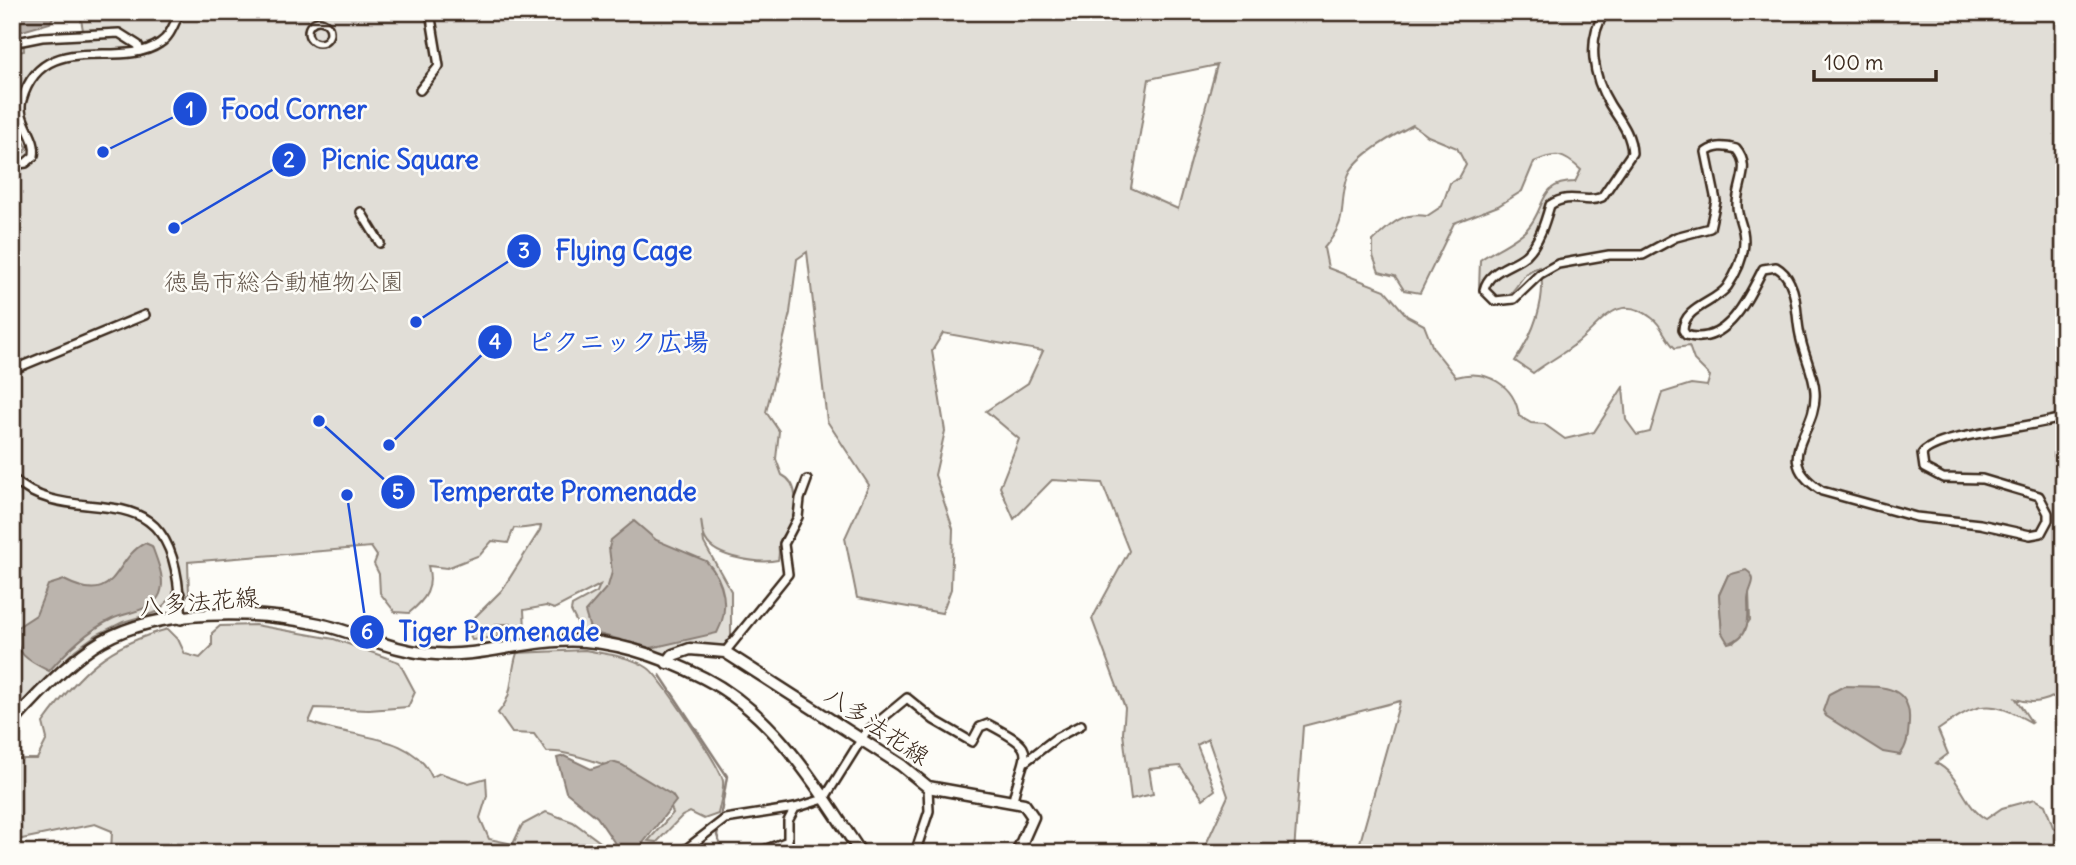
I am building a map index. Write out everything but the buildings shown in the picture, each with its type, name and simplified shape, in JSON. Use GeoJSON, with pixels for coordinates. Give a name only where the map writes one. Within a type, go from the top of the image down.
{"type":"FeatureCollection","features":[{"type":"Feature","properties":{"kind":"main road","name":"八多法花線"},"geometry":{"type":"LineString","coordinates":[[12,723],[80,657],[100,642],[142,625],[181,619],[262,615],[322,625],[410,652],[439,655],[557,640],[589,640],[667,663],[704,678],[750,709],[774,731],[861,853]]}},
{"type":"Feature","properties":{"kind":"main road","name":"八多法花線"},"geometry":{"type":"LineString","coordinates":[[667,663],[673,655],[690,649],[725,652],[901,765],[928,787],[1013,800]]}},
{"type":"Feature","properties":{"kind":"main road"},"geometry":{"type":"LineString","coordinates":[[1013,800],[1024,804],[1034,817],[1017,853]]}},
{"type":"Feature","properties":{"kind":"street"},"geometry":{"type":"LineString","coordinates":[[12,165],[26,163],[34,156],[34,144],[21,109],[27,89],[37,74],[54,62],[83,52],[115,54],[140,51],[163,42],[180,12]]}},
{"type":"Feature","properties":{"kind":"street"},"geometry":{"type":"LineString","coordinates":[[420,90],[439,66],[430,12]]}},
{"type":"Feature","properties":{"kind":"street"},"geometry":{"type":"LineString","coordinates":[[1605,12],[1593,38],[1595,61],[1600,83],[1626,130],[1632,153],[1602,197],[1595,200],[1568,197],[1550,205],[1534,246],[1525,256],[1489,279],[1484,290],[1488,296],[1495,301],[1514,299],[1540,274],[1558,264],[1609,255],[1643,255],[1676,237],[1710,228],[1716,201],[1706,152],[1726,146],[1736,149],[1742,156],[1745,167],[1737,204],[1744,238],[1743,254],[1726,289],[1688,315],[1683,330],[1686,335],[1695,338],[1712,335],[1737,314],[1763,269],[1776,267],[1784,272],[1795,296],[1800,337],[1815,391],[1813,413],[1797,452],[1799,466],[1811,484],[1822,491],[1916,517],[1980,524],[2030,535],[2041,533],[2046,527],[2048,513],[2039,496],[1982,479],[1943,478],[1924,468],[1922,454],[1926,447],[1949,440],[2064,417]]}},
{"type":"Feature","properties":{"kind":"street"},"geometry":{"type":"LineString","coordinates":[[319,21],[326,24],[330,33],[326,40],[317,43],[310,38],[308,31],[311,24],[319,21]]}},
{"type":"Feature","properties":{"kind":"street"},"geometry":{"type":"LineString","coordinates":[[12,43],[41,37],[119,33],[138,45],[140,51]]}},
{"type":"Feature","properties":{"kind":"street"},"geometry":{"type":"LineString","coordinates":[[361,212],[380,243]]}},
{"type":"Feature","properties":{"kind":"street"},"geometry":{"type":"LineString","coordinates":[[12,370],[145,315]]}},
{"type":"Feature","properties":{"kind":"street"},"geometry":{"type":"LineString","coordinates":[[12,478],[40,495],[108,506],[140,516],[154,526],[173,553],[181,619]]}},
{"type":"Feature","properties":{"kind":"street"},"geometry":{"type":"LineString","coordinates":[[725,652],[788,574],[784,544],[795,526],[807,480]]}},
{"type":"Feature","properties":{"kind":"street"},"geometry":{"type":"LineString","coordinates":[[681,853],[725,819],[795,808],[824,799],[861,740],[907,698],[934,720],[972,743],[980,727],[988,724],[1008,732],[1021,745],[1026,761]]}},
{"type":"Feature","properties":{"kind":"street"},"geometry":{"type":"LineString","coordinates":[[1013,800],[1026,761],[1056,738],[1082,725]]}},
{"type":"Feature","properties":{"kind":"street"},"geometry":{"type":"LineString","coordinates":[[915,853],[929,811],[928,787]]}},
{"type":"Feature","properties":{"kind":"street"},"geometry":{"type":"LineString","coordinates":[[757,853],[788,841],[788,821],[795,808]]}},
{"type":"Feature","properties":{"kind":"green space","name":"徳島市総合動植物公園"},"geometry":{"type":"Polygon","coordinates":[[[2064,12],[2064,431],[2057,435],[2054,456],[2064,457],[2064,688],[2042,701],[2016,699],[2032,723],[1994,707],[1974,709],[1964,714],[1938,730],[1948,754],[1936,763],[1951,775],[1972,806],[1986,819],[2002,808],[2035,799],[2045,805],[2053,827],[2064,833],[2064,853],[1357,853],[1400,701],[1303,726],[1294,853],[1202,853],[1228,796],[1208,739],[1197,745],[1215,790],[1203,799],[1180,766],[1149,769],[1153,794],[1131,799],[1123,733],[1125,708],[1092,619],[1129,551],[1102,483],[1052,480],[1014,519],[1000,487],[1019,439],[986,411],[1028,383],[1043,351],[943,333],[932,351],[945,431],[935,475],[953,529],[951,589],[942,613],[857,598],[845,538],[869,485],[827,421],[807,252],[797,259],[790,313],[766,412],[779,431],[776,459],[782,475],[792,484],[795,497],[793,518],[779,543],[778,560],[750,560],[719,551],[706,540],[701,520],[704,543],[731,591],[731,638],[726,647],[673,650],[665,657],[582,633],[571,611],[572,606],[597,592],[600,585],[554,609],[546,606],[524,610],[525,629],[516,624],[496,624],[498,637],[472,640],[468,628],[475,625],[475,617],[502,590],[541,526],[514,528],[508,543],[492,541],[480,555],[447,568],[428,566],[430,581],[427,593],[409,613],[395,612],[380,593],[379,574],[374,564],[377,556],[371,547],[188,562],[189,595],[172,597],[157,612],[123,622],[96,635],[75,650],[12,713],[12,153],[25,152],[27,147],[12,121],[12,53],[24,51],[23,37],[74,34],[83,30],[80,14],[2064,12]],[[1217,65],[1149,79],[1131,188],[1178,209],[1217,65]],[[1413,125],[1358,161],[1348,176],[1341,220],[1324,248],[1328,268],[1385,290],[1407,316],[1424,325],[1433,348],[1456,377],[1478,375],[1497,382],[1512,396],[1519,416],[1531,423],[1544,424],[1565,439],[1594,432],[1623,387],[1626,420],[1637,435],[1650,432],[1662,393],[1691,384],[1707,386],[1710,376],[1694,360],[1689,346],[1675,348],[1656,321],[1629,308],[1610,313],[1573,346],[1533,373],[1515,361],[1537,316],[1542,291],[1539,267],[1526,274],[1511,293],[1497,302],[1487,299],[1479,289],[1480,260],[1527,229],[1548,191],[1554,186],[1575,182],[1581,170],[1569,160],[1554,156],[1534,162],[1522,191],[1498,206],[1454,223],[1420,293],[1404,290],[1395,276],[1379,272],[1373,256],[1373,241],[1397,221],[1410,216],[1427,216],[1442,206],[1450,183],[1459,178],[1466,165],[1457,148],[1428,136],[1413,125]],[[1728,575],[1719,595],[1722,633],[1734,642],[1750,620],[1749,592],[1728,575]]]}},
{"type":"Feature","properties":{"kind":"green space"},"geometry":{"type":"Polygon","coordinates":[[[255,625],[334,639],[399,662],[415,692],[408,707],[369,710],[315,708],[309,722],[395,744],[423,762],[432,777],[440,773],[469,783],[486,778],[487,796],[480,818],[489,839],[513,844],[522,825],[546,812],[573,822],[615,853],[111,853],[112,831],[95,824],[12,841],[12,759],[37,759],[47,739],[43,723],[70,689],[96,663],[128,643],[168,629],[178,639],[185,654],[200,658],[212,646],[212,633],[220,626],[255,625]]]}},
{"type":"Feature","properties":{"kind":"green space"},"geometry":{"type":"Polygon","coordinates":[[[585,650],[634,661],[655,675],[720,773],[723,785],[718,814],[704,819],[690,812],[682,816],[657,842],[648,841],[673,813],[667,799],[657,790],[627,774],[591,760],[559,752],[547,752],[534,734],[512,733],[498,713],[507,699],[517,653],[585,650]]]}},
{"type":"Feature","properties":{"kind":"shaded area"},"geometry":{"type":"Polygon","coordinates":[[[12,12],[56,12],[50,23],[12,34],[12,12]]]}},
{"type":"Feature","properties":{"kind":"shaded area"},"geometry":{"type":"Polygon","coordinates":[[[634,521],[656,540],[706,561],[718,577],[724,605],[717,633],[651,648],[591,632],[585,612],[608,586],[612,572],[609,548],[611,540],[634,521]]]}},
{"type":"Feature","properties":{"kind":"shaded area"},"geometry":{"type":"Polygon","coordinates":[[[145,543],[152,546],[161,576],[162,588],[157,600],[146,608],[112,619],[94,629],[49,671],[23,655],[17,644],[16,628],[36,615],[48,585],[64,580],[82,587],[95,588],[105,585],[134,551],[145,543]]]}},
{"type":"Feature","properties":{"kind":"shaded area"},"geometry":{"type":"Polygon","coordinates":[[[1746,570],[1753,581],[1748,596],[1747,626],[1741,637],[1728,643],[1722,633],[1719,595],[1728,575],[1746,570]]]}},
{"type":"Feature","properties":{"kind":"shaded area"},"geometry":{"type":"Polygon","coordinates":[[[1844,686],[1889,689],[1904,700],[1908,709],[1909,727],[1906,744],[1900,755],[1883,752],[1826,716],[1823,711],[1829,694],[1844,686]]]}},
{"type":"Feature","properties":{"kind":"shaded area"},"geometry":{"type":"Polygon","coordinates":[[[564,756],[591,769],[612,762],[622,765],[672,795],[676,801],[639,848],[626,849],[616,845],[597,817],[566,792],[557,758],[564,756]]]}},
{"type":"Feature","properties":{"kind":"waterway"},"geometry":{"type":"LineString","coordinates":[[660,675],[727,776],[720,819]]}},
{"type":"Feature","properties":{"kind":"waterway"},"geometry":{"type":"LineString","coordinates":[[719,825],[717,835],[723,853]]}},
{"type":"Feature","properties":{"kind":"place","name":"Food Corner"},"geometry":{"type":"Point","coordinates":[103,152]}},
{"type":"Feature","properties":{"kind":"place","name":"Picnic Square"},"geometry":{"type":"Point","coordinates":[174,228]}},
{"type":"Feature","properties":{"kind":"place","name":"Flying Cage"},"geometry":{"type":"Point","coordinates":[416,322]}},
{"type":"Feature","properties":{"kind":"place","name":"Temperate Promenade"},"geometry":{"type":"Point","coordinates":[319,421]}},
{"type":"Feature","properties":{"kind":"place","name":"ピクニック広場"},"geometry":{"type":"Point","coordinates":[389,445]}},
{"type":"Feature","properties":{"kind":"place","name":"Tiger Promenade"},"geometry":{"type":"Point","coordinates":[347,495]}}]}
